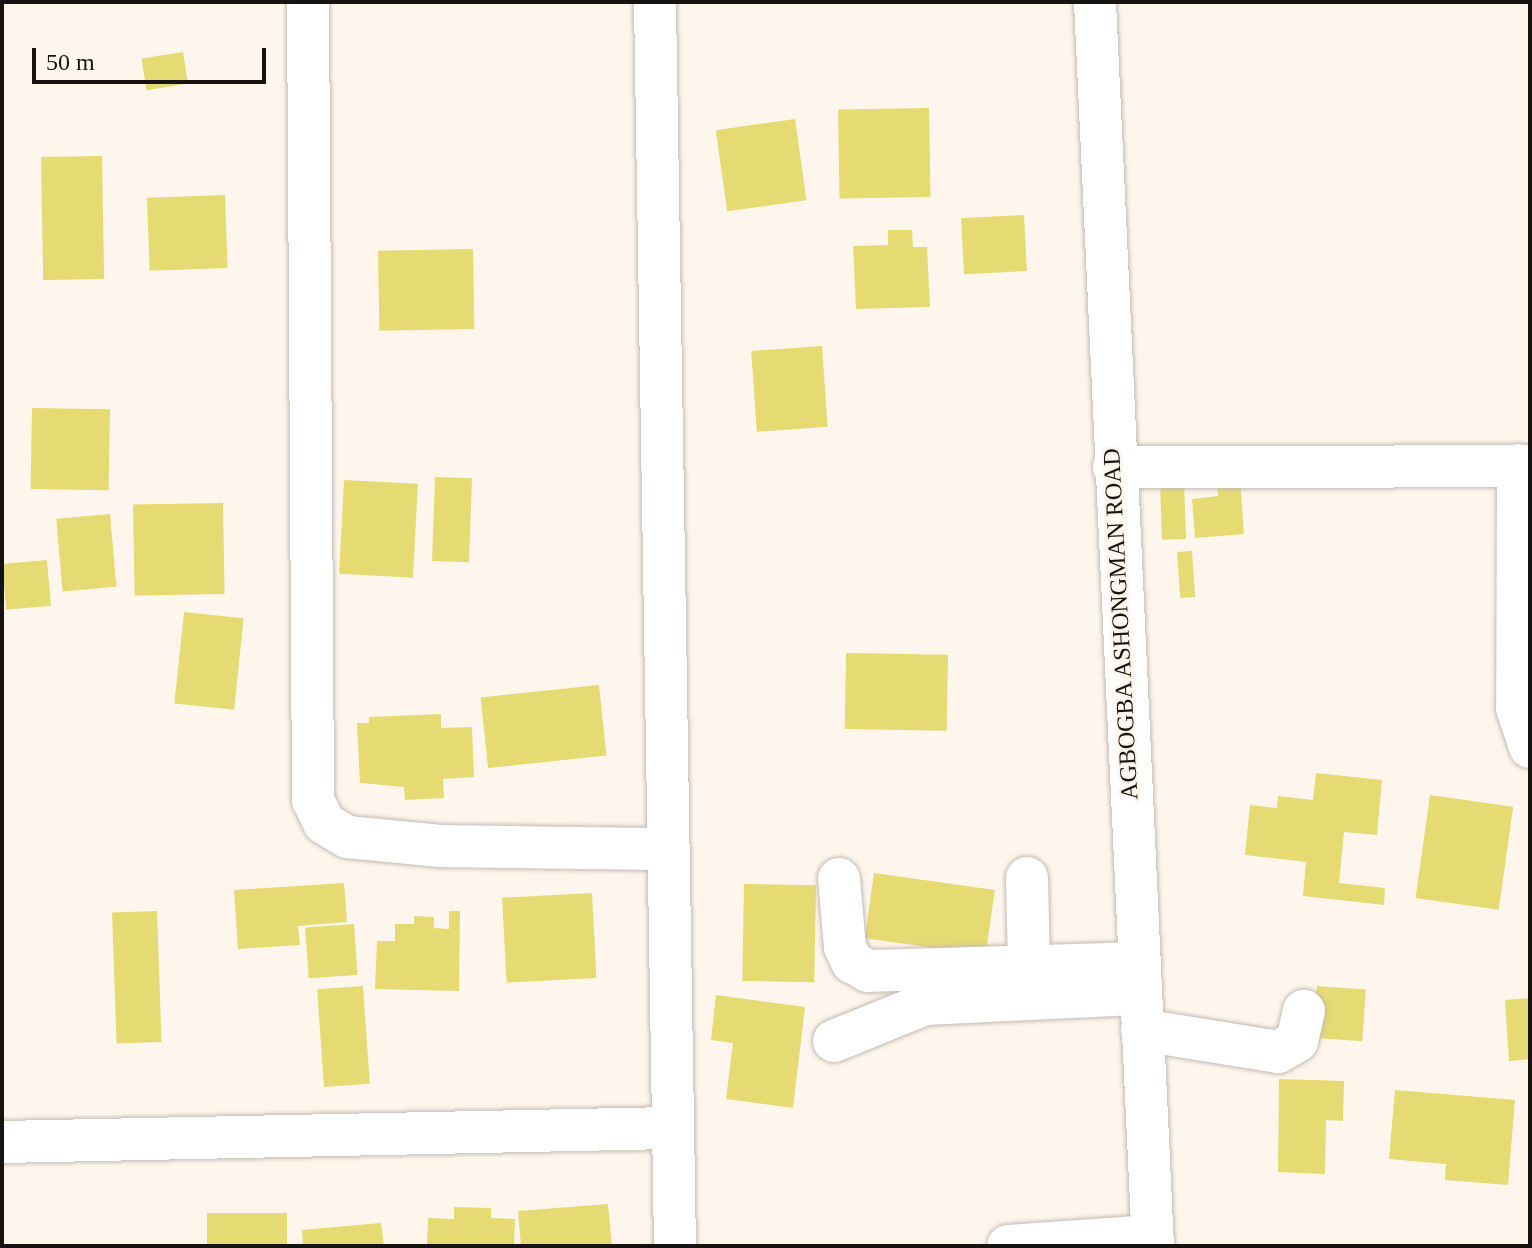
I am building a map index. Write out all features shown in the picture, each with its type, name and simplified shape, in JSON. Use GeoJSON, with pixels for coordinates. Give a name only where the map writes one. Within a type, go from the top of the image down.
{"type":"FeatureCollection","features":[{"type":"Feature","properties":{"kind":"street"},"geometry":{"type":"LineString","coordinates":[[308,2],[313,800],[324,823],[347,837],[441,846],[668,849]]}},
{"type":"Feature","properties":{"kind":"street"},"geometry":{"type":"LineString","coordinates":[[655,2],[670,1128],[675,1246]]}},
{"type":"Feature","properties":{"kind":"street","name":"AGBOGBA ASHONGMAN ROAD"},"geometry":{"type":"LineString","coordinates":[[1095,2],[1152,1241]]}},
{"type":"Feature","properties":{"kind":"street"},"geometry":{"type":"LineString","coordinates":[[1114,467],[1524,465],[1517,708],[1530,747]]}},
{"type":"Feature","properties":{"kind":"street"},"geometry":{"type":"LineString","coordinates":[[1027,878],[1029,967]]}},
{"type":"Feature","properties":{"kind":"street"},"geometry":{"type":"LineString","coordinates":[[839,879],[845,947],[860,968],[1029,967],[1140,996],[1278,1052],[1297,1041],[1304,1011]]}},
{"type":"Feature","properties":{"kind":"street"},"geometry":{"type":"LineString","coordinates":[[834,1041],[925,1004],[1140,996]]}},
{"type":"Feature","properties":{"kind":"street"},"geometry":{"type":"LineString","coordinates":[[2,1142],[670,1128]]}},
{"type":"Feature","properties":{"kind":"street"},"geometry":{"type":"LineString","coordinates":[[1008,1246],[1152,1241]]}},
{"type":"Feature","properties":{"kind":"building"},"geometry":{"type":"Polygon","coordinates":[[[183,52],[188,84],[147,90],[142,59],[183,52]]]}},
{"type":"Feature","properties":{"kind":"building"},"geometry":{"type":"Polygon","coordinates":[[[929,108],[931,197],[840,199],[838,110],[929,108]]]}},
{"type":"Feature","properties":{"kind":"building"},"geometry":{"type":"Polygon","coordinates":[[[795,119],[806,200],[727,211],[716,130],[795,119]]]}},
{"type":"Feature","properties":{"kind":"building"},"geometry":{"type":"Polygon","coordinates":[[[102,156],[104,279],[43,280],[41,157],[102,156]]]}},
{"type":"Feature","properties":{"kind":"building"},"geometry":{"type":"Polygon","coordinates":[[[225,195],[228,268],[150,271],[147,198],[225,195]]]}},
{"type":"Feature","properties":{"kind":"building"},"geometry":{"type":"Polygon","coordinates":[[[1024,215],[1027,271],[964,274],[961,218],[1024,215]]]}},
{"type":"Feature","properties":{"kind":"building"},"geometry":{"type":"Polygon","coordinates":[[[888,230],[912,230],[913,247],[927,247],[930,307],[856,309],[853,246],[888,245],[888,230]]]}},
{"type":"Feature","properties":{"kind":"building"},"geometry":{"type":"Polygon","coordinates":[[[473,249],[474,329],[379,331],[378,251],[473,249]]]}},
{"type":"Feature","properties":{"kind":"building"},"geometry":{"type":"Polygon","coordinates":[[[822,346],[828,427],[757,432],[751,351],[822,346]]]}},
{"type":"Feature","properties":{"kind":"building"},"geometry":{"type":"Polygon","coordinates":[[[32,408],[110,409],[109,490],[31,489],[32,408]]]}},
{"type":"Feature","properties":{"kind":"building"},"geometry":{"type":"Polygon","coordinates":[[[435,477],[472,478],[469,562],[432,561],[435,477]]]}},
{"type":"Feature","properties":{"kind":"building"},"geometry":{"type":"Polygon","coordinates":[[[1240,478],[1244,534],[1195,538],[1192,499],[1218,496],[1217,480],[1240,478]]]}},
{"type":"Feature","properties":{"kind":"building"},"geometry":{"type":"Polygon","coordinates":[[[344,480],[418,484],[413,578],[339,574],[344,480]]]}},
{"type":"Feature","properties":{"kind":"building"},"geometry":{"type":"Polygon","coordinates":[[[1184,482],[1186,539],[1162,540],[1160,483],[1184,482]]]}},
{"type":"Feature","properties":{"kind":"building"},"geometry":{"type":"Polygon","coordinates":[[[223,503],[225,594],[135,596],[133,505],[223,503]]]}},
{"type":"Feature","properties":{"kind":"building"},"geometry":{"type":"Polygon","coordinates":[[[110,514],[116,587],[63,591],[56,519],[110,514]]]}},
{"type":"Feature","properties":{"kind":"building"},"geometry":{"type":"Polygon","coordinates":[[[1192,551],[1195,597],[1180,598],[1177,552],[1192,551]]]}},
{"type":"Feature","properties":{"kind":"building"},"geometry":{"type":"Polygon","coordinates":[[[47,560],[51,606],[6,610],[2,564],[47,560]]]}},
{"type":"Feature","properties":{"kind":"building"},"geometry":{"type":"Polygon","coordinates":[[[184,612],[244,618],[234,710],[174,703],[184,612]]]}},
{"type":"Feature","properties":{"kind":"building"},"geometry":{"type":"Polygon","coordinates":[[[846,653],[948,655],[947,731],[845,729],[846,653]]]}},
{"type":"Feature","properties":{"kind":"building"},"geometry":{"type":"Polygon","coordinates":[[[599,685],[606,756],[488,768],[481,697],[599,685]]]}},
{"type":"Feature","properties":{"kind":"building"},"geometry":{"type":"Polygon","coordinates":[[[441,714],[441,728],[472,727],[474,777],[443,779],[444,798],[405,800],[404,787],[360,783],[357,723],[369,723],[369,717],[441,714]]]}},
{"type":"Feature","properties":{"kind":"building"},"geometry":{"type":"Polygon","coordinates":[[[1316,773],[1382,780],[1377,835],[1344,832],[1339,883],[1385,888],[1384,905],[1303,896],[1306,862],[1245,855],[1250,805],[1277,808],[1278,796],[1313,800],[1316,773]]]}},
{"type":"Feature","properties":{"kind":"building"},"geometry":{"type":"Polygon","coordinates":[[[1430,795],[1513,807],[1499,910],[1416,898],[1430,795]]]}},
{"type":"Feature","properties":{"kind":"building"},"geometry":{"type":"Polygon","coordinates":[[[874,873],[995,890],[986,955],[865,938],[874,873]]]}},
{"type":"Feature","properties":{"kind":"building"},"geometry":{"type":"Polygon","coordinates":[[[344,883],[347,922],[298,926],[300,945],[238,949],[234,890],[344,883]]]}},
{"type":"Feature","properties":{"kind":"building"},"geometry":{"type":"Polygon","coordinates":[[[744,884],[816,885],[814,982],[742,981],[744,884]]]}},
{"type":"Feature","properties":{"kind":"building"},"geometry":{"type":"Polygon","coordinates":[[[592,893],[596,978],[507,983],[502,898],[592,893]]]}},
{"type":"Feature","properties":{"kind":"building"},"geometry":{"type":"Polygon","coordinates":[[[157,911],[162,1042],[117,1043],[112,913],[157,911]]]}},
{"type":"Feature","properties":{"kind":"building"},"geometry":{"type":"Polygon","coordinates":[[[449,911],[460,911],[459,991],[375,989],[377,941],[395,941],[395,924],[414,924],[414,916],[434,917],[434,928],[449,929],[449,911]]]}},
{"type":"Feature","properties":{"kind":"building"},"geometry":{"type":"Polygon","coordinates":[[[354,924],[358,975],[309,978],[305,927],[354,924]]]}},
{"type":"Feature","properties":{"kind":"building"},"geometry":{"type":"Polygon","coordinates":[[[363,986],[370,1084],[324,1087],[317,989],[363,986]]]}},
{"type":"Feature","properties":{"kind":"building"},"geometry":{"type":"Polygon","coordinates":[[[1317,986],[1366,989],[1362,1041],[1313,1038],[1317,986]]]}},
{"type":"Feature","properties":{"kind":"building"},"geometry":{"type":"Polygon","coordinates":[[[716,995],[805,1007],[793,1108],[726,1099],[733,1043],[711,1040],[716,995]]]}},
{"type":"Feature","properties":{"kind":"building"},"geometry":{"type":"Polygon","coordinates":[[[1530,998],[1530,1059],[1509,1061],[1505,1000],[1530,998]]]}},
{"type":"Feature","properties":{"kind":"building"},"geometry":{"type":"Polygon","coordinates":[[[1279,1079],[1344,1081],[1343,1121],[1326,1120],[1325,1174],[1278,1172],[1279,1079]]]}},
{"type":"Feature","properties":{"kind":"building"},"geometry":{"type":"Polygon","coordinates":[[[1395,1090],[1515,1100],[1508,1185],[1445,1180],[1446,1164],[1389,1159],[1395,1090]]]}},
{"type":"Feature","properties":{"kind":"building"},"geometry":{"type":"Polygon","coordinates":[[[608,1204],[612,1246],[521,1246],[518,1211],[608,1204]]]}},
{"type":"Feature","properties":{"kind":"building"},"geometry":{"type":"Polygon","coordinates":[[[454,1207],[491,1208],[491,1218],[515,1219],[514,1246],[427,1246],[428,1218],[454,1219],[454,1207]]]}},
{"type":"Feature","properties":{"kind":"building"},"geometry":{"type":"Polygon","coordinates":[[[207,1213],[287,1213],[287,1246],[207,1246],[207,1213]]]}},
{"type":"Feature","properties":{"kind":"building"},"geometry":{"type":"Polygon","coordinates":[[[381,1223],[384,1246],[303,1246],[302,1230],[381,1223]]]}}]}
